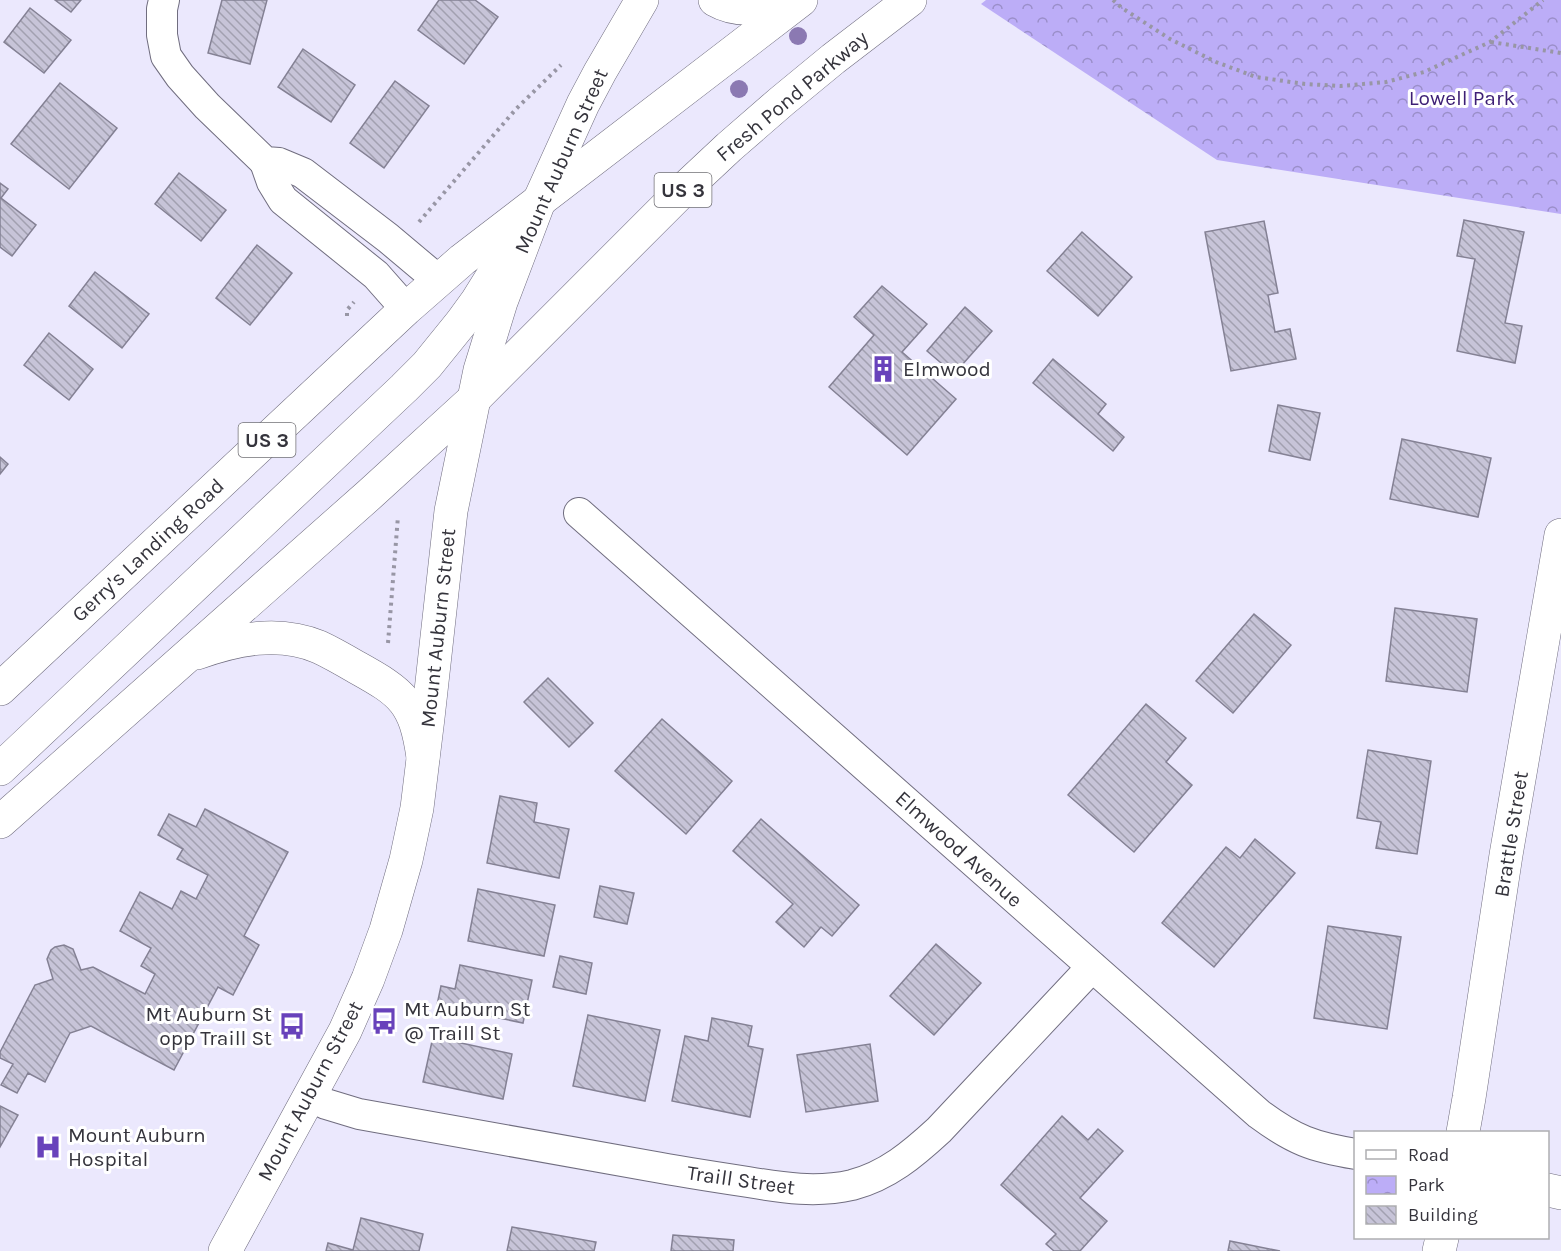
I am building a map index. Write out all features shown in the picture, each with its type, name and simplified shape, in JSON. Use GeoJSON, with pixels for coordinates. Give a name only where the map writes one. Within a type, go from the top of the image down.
{"type":"FeatureCollection","features":[{"type":"Feature","properties":{"kind":"main road","name":"Mount Auburn Street"},"geometry":{"type":"LineString","coordinates":[[225,1251],[345,1031],[386,930],[412,833],[451,511],[480,370],[501,302],[540,199],[594,83],[642,0]]}},
{"type":"Feature","properties":{"kind":"main road"},"geometry":{"type":"LineString","coordinates":[[715,0],[737,9],[758,8],[800,0]]}},
{"type":"Feature","properties":{"kind":"main road","name":"US 3"},"geometry":{"type":"LineString","coordinates":[[540,199],[800,0]]}},
{"type":"Feature","properties":{"kind":"main road","name":"Fresh Pond Parkway"},"geometry":{"type":"LineString","coordinates":[[474,399],[729,147],[782,101],[910,0]]}},
{"type":"Feature","properties":{"kind":"main road","name":"Gerry's Landing Road"},"geometry":{"type":"LineString","coordinates":[[0,689],[406,309],[462,260],[540,199]]}},
{"type":"Feature","properties":{"kind":"main road"},"geometry":{"type":"LineString","coordinates":[[0,770],[427,365],[477,301],[540,199]]}},
{"type":"Feature","properties":{"kind":"main road","name":"US 3"},"geometry":{"type":"LineString","coordinates":[[0,822],[353,510],[474,399]]}},
{"type":"Feature","properties":{"kind":"main road","name":"Brattle Street"},"geometry":{"type":"LineString","coordinates":[[1463,1131],[1506,855],[1554,618],[1561,535]]}},
{"type":"Feature","properties":{"kind":"main road"},"geometry":{"type":"LineString","coordinates":[[177,664],[193,655],[241,640],[287,639],[317,646],[382,681],[406,702],[418,725],[423,757]]}},
{"type":"Feature","properties":{"kind":"street"},"geometry":{"type":"LineString","coordinates":[[164,0],[162,35],[166,56],[180,76],[207,106],[265,162],[272,182],[284,200],[376,275],[406,309]]}},
{"type":"Feature","properties":{"kind":"street"},"geometry":{"type":"LineString","coordinates":[[265,162],[279,163],[303,173],[388,238],[438,280]]}},
{"type":"Feature","properties":{"kind":"street","name":"Elmwood Avenue"},"geometry":{"type":"LineString","coordinates":[[579,513],[1246,1104],[1287,1134],[1317,1147],[1354,1154]]}},
{"type":"Feature","properties":{"kind":"street","name":"Traill Street"},"geometry":{"type":"LineString","coordinates":[[309,1096],[359,1114],[694,1174],[772,1186],[817,1190],[834,1188],[852,1185],[886,1171],[920,1148],[1092,967]]}},
{"type":"Feature","properties":{"kind":"path"},"geometry":{"type":"LineString","coordinates":[[1113,0],[1170,39],[1216,62],[1256,77],[1305,84],[1341,86],[1386,82],[1424,72],[1490,42],[1543,0]]}},
{"type":"Feature","properties":{"kind":"path"},"geometry":{"type":"LineString","coordinates":[[1490,42],[1561,53]]}},
{"type":"Feature","properties":{"kind":"path","name":"Mount Auburn Street"},"geometry":{"type":"LineString","coordinates":[[418,223],[516,109],[564,62]]}},
{"type":"Feature","properties":{"kind":"path"},"geometry":{"type":"LineString","coordinates":[[388,645],[399,511]]}},
{"type":"Feature","properties":{"kind":"green space","name":"Lowell Park"},"geometry":{"type":"Polygon","coordinates":[[[986,0],[1561,0],[1561,214],[1217,160],[981,4],[986,0]]]}},
{"type":"Feature","properties":{"kind":"building"},"geometry":{"type":"Polygon","coordinates":[[[55,0],[81,0],[71,12],[55,0]]]}},
{"type":"Feature","properties":{"kind":"building"},"geometry":{"type":"Polygon","coordinates":[[[222,0],[267,0],[250,64],[208,53],[222,0]]]}},
{"type":"Feature","properties":{"kind":"building"},"geometry":{"type":"Polygon","coordinates":[[[439,0],[475,0],[498,17],[464,64],[418,30],[439,0]]]}},
{"type":"Feature","properties":{"kind":"building"},"geometry":{"type":"Polygon","coordinates":[[[30,8],[71,40],[44,73],[4,42],[30,8]]]}},
{"type":"Feature","properties":{"kind":"building"},"geometry":{"type":"Polygon","coordinates":[[[303,49],[355,85],[331,122],[278,87],[303,49]]]}},
{"type":"Feature","properties":{"kind":"building"},"geometry":{"type":"Polygon","coordinates":[[[395,81],[429,106],[384,168],[350,143],[395,81]]]}},
{"type":"Feature","properties":{"kind":"building"},"geometry":{"type":"Polygon","coordinates":[[[60,83],[117,128],[69,189],[11,144],[60,83]]]}},
{"type":"Feature","properties":{"kind":"building"},"geometry":{"type":"Polygon","coordinates":[[[179,173],[226,210],[201,241],[155,204],[179,173]]]}},
{"type":"Feature","properties":{"kind":"building"},"geometry":{"type":"Polygon","coordinates":[[[0,183],[8,189],[1,198],[36,225],[12,256],[0,247],[0,183]]]}},
{"type":"Feature","properties":{"kind":"building"},"geometry":{"type":"Polygon","coordinates":[[[1464,220],[1524,232],[1505,323],[1522,326],[1515,363],[1457,351],[1475,259],[1457,256],[1464,220]]]}},
{"type":"Feature","properties":{"kind":"building"},"geometry":{"type":"Polygon","coordinates":[[[1264,221],[1278,293],[1268,295],[1275,332],[1290,329],[1296,359],[1231,371],[1205,232],[1264,221]]]}},
{"type":"Feature","properties":{"kind":"building"},"geometry":{"type":"Polygon","coordinates":[[[1082,232],[1132,277],[1098,316],[1047,271],[1082,232]]]}},
{"type":"Feature","properties":{"kind":"building"},"geometry":{"type":"Polygon","coordinates":[[[257,245],[292,273],[250,325],[216,298],[257,245]]]}},
{"type":"Feature","properties":{"kind":"building"},"geometry":{"type":"Polygon","coordinates":[[[95,272],[149,314],[122,348],[69,306],[95,272]]]}},
{"type":"Feature","properties":{"kind":"building","name":"Elmwood"},"geometry":{"type":"Polygon","coordinates":[[[882,286],[927,324],[902,352],[956,399],[907,455],[829,387],[874,335],[854,317],[882,286]]]}},
{"type":"Feature","properties":{"kind":"building"},"geometry":{"type":"Polygon","coordinates":[[[965,307],[992,331],[954,374],[927,351],[965,307]]]}},
{"type":"Feature","properties":{"kind":"building"},"geometry":{"type":"Polygon","coordinates":[[[49,333],[93,369],[69,400],[24,365],[49,333]]]}},
{"type":"Feature","properties":{"kind":"building"},"geometry":{"type":"Polygon","coordinates":[[[1053,359],[1106,404],[1098,414],[1124,437],[1113,451],[1033,383],[1053,359]]]}},
{"type":"Feature","properties":{"kind":"building"},"geometry":{"type":"Polygon","coordinates":[[[1278,405],[1320,413],[1310,460],[1269,451],[1278,405]]]}},
{"type":"Feature","properties":{"kind":"building"},"geometry":{"type":"Polygon","coordinates":[[[1402,439],[1491,458],[1478,517],[1390,499],[1402,439]]]}},
{"type":"Feature","properties":{"kind":"building"},"geometry":{"type":"Polygon","coordinates":[[[0,457],[8,464],[0,474],[0,457]]]}},
{"type":"Feature","properties":{"kind":"building"},"geometry":{"type":"Polygon","coordinates":[[[1395,608],[1477,619],[1467,692],[1386,681],[1395,608]]]}},
{"type":"Feature","properties":{"kind":"building"},"geometry":{"type":"Polygon","coordinates":[[[1254,614],[1291,645],[1233,713],[1196,681],[1254,614]]]}},
{"type":"Feature","properties":{"kind":"building"},"geometry":{"type":"Polygon","coordinates":[[[548,678],[593,723],[569,747],[524,702],[548,678]]]}},
{"type":"Feature","properties":{"kind":"building"},"geometry":{"type":"Polygon","coordinates":[[[1146,704],[1186,738],[1166,762],[1192,785],[1134,852],[1068,795],[1146,704]]]}},
{"type":"Feature","properties":{"kind":"building"},"geometry":{"type":"Polygon","coordinates":[[[662,719],[732,781],[686,834],[615,771],[662,719]]]}},
{"type":"Feature","properties":{"kind":"building"},"geometry":{"type":"Polygon","coordinates":[[[1368,750],[1431,761],[1417,854],[1376,848],[1381,822],[1357,818],[1368,750]]]}},
{"type":"Feature","properties":{"kind":"building"},"geometry":{"type":"Polygon","coordinates":[[[500,796],[537,803],[534,822],[569,829],[559,878],[487,863],[500,796]]]}},
{"type":"Feature","properties":{"kind":"building"},"geometry":{"type":"Polygon","coordinates":[[[205,809],[288,852],[244,936],[259,945],[233,995],[218,987],[174,1070],[91,1026],[70,1033],[45,1082],[28,1073],[17,1093],[1,1085],[13,1064],[0,1058],[0,1052],[35,985],[53,979],[47,959],[55,947],[64,945],[73,949],[81,970],[93,967],[145,994],[155,974],[141,966],[151,948],[120,931],[140,892],[172,909],[181,891],[196,899],[208,875],[177,859],[183,849],[158,835],[169,814],[196,827],[205,809]]]}},
{"type":"Feature","properties":{"kind":"building"},"geometry":{"type":"Polygon","coordinates":[[[761,819],[859,905],[832,936],[821,927],[804,947],[776,922],[793,904],[733,851],[761,819]]]}},
{"type":"Feature","properties":{"kind":"building"},"geometry":{"type":"Polygon","coordinates":[[[1255,839],[1295,873],[1214,967],[1162,923],[1226,847],[1240,858],[1255,839]]]}},
{"type":"Feature","properties":{"kind":"building"},"geometry":{"type":"Polygon","coordinates":[[[600,886],[634,893],[627,924],[594,917],[600,886]]]}},
{"type":"Feature","properties":{"kind":"building"},"geometry":{"type":"Polygon","coordinates":[[[478,889],[555,905],[544,956],[468,941],[478,889]]]}},
{"type":"Feature","properties":{"kind":"building"},"geometry":{"type":"Polygon","coordinates":[[[1328,926],[1401,937],[1387,1029],[1314,1018],[1328,926]]]}},
{"type":"Feature","properties":{"kind":"building"},"geometry":{"type":"Polygon","coordinates":[[[936,944],[981,983],[934,1035],[890,996],[936,944]]]}},
{"type":"Feature","properties":{"kind":"building"},"geometry":{"type":"Polygon","coordinates":[[[560,956],[592,963],[586,994],[553,987],[560,956]]]}},
{"type":"Feature","properties":{"kind":"building"},"geometry":{"type":"Polygon","coordinates":[[[460,965],[532,980],[523,1023],[437,1005],[441,986],[455,989],[460,965]]]}},
{"type":"Feature","properties":{"kind":"building"},"geometry":{"type":"Polygon","coordinates":[[[588,1015],[660,1030],[645,1101],[573,1086],[588,1015]]]}},
{"type":"Feature","properties":{"kind":"building"},"geometry":{"type":"Polygon","coordinates":[[[712,1018],[752,1026],[748,1046],[763,1049],[750,1117],[672,1101],[685,1036],[708,1041],[712,1018]]]}},
{"type":"Feature","properties":{"kind":"building"},"geometry":{"type":"Polygon","coordinates":[[[433,1037],[512,1054],[503,1099],[423,1082],[433,1037]]]}},
{"type":"Feature","properties":{"kind":"building"},"geometry":{"type":"Polygon","coordinates":[[[870,1044],[878,1101],[806,1112],[797,1055],[870,1044]]]}},
{"type":"Feature","properties":{"kind":"building"},"geometry":{"type":"Polygon","coordinates":[[[0,1106],[18,1115],[0,1147],[0,1106]]]}},
{"type":"Feature","properties":{"kind":"building"},"geometry":{"type":"Polygon","coordinates":[[[1062,1116],[1088,1140],[1098,1129],[1123,1151],[1080,1198],[1107,1221],[1080,1251],[1054,1251],[1046,1244],[1056,1234],[1001,1185],[1062,1116]]]}},
{"type":"Feature","properties":{"kind":"building"},"geometry":{"type":"Polygon","coordinates":[[[361,1218],[423,1234],[419,1251],[326,1251],[328,1243],[353,1250],[361,1218]]]}},
{"type":"Feature","properties":{"kind":"building"},"geometry":{"type":"Polygon","coordinates":[[[512,1227],[596,1242],[594,1251],[507,1251],[512,1227]]]}},
{"type":"Feature","properties":{"kind":"building"},"geometry":{"type":"Polygon","coordinates":[[[673,1235],[734,1240],[733,1251],[671,1251],[673,1235]]]}},
{"type":"Feature","properties":{"kind":"building"},"geometry":{"type":"Polygon","coordinates":[[[1230,1241],[1280,1251],[1228,1251],[1230,1241]]]}},
{"type":"Feature","properties":{"kind":"place","name":"Elmwood"},"geometry":{"type":"Point","coordinates":[883,369]}},
{"type":"Feature","properties":{"kind":"place","name":"Mt Auburn St @ Traill St"},"geometry":{"type":"Point","coordinates":[384,1021]}},
{"type":"Feature","properties":{"kind":"place","name":"Mt Auburn St opp Traill St"},"geometry":{"type":"Point","coordinates":[292,1026]}},
{"type":"Feature","properties":{"kind":"place","name":"Mount Auburn Hospital"},"geometry":{"type":"Point","coordinates":[48,1147]}}]}
